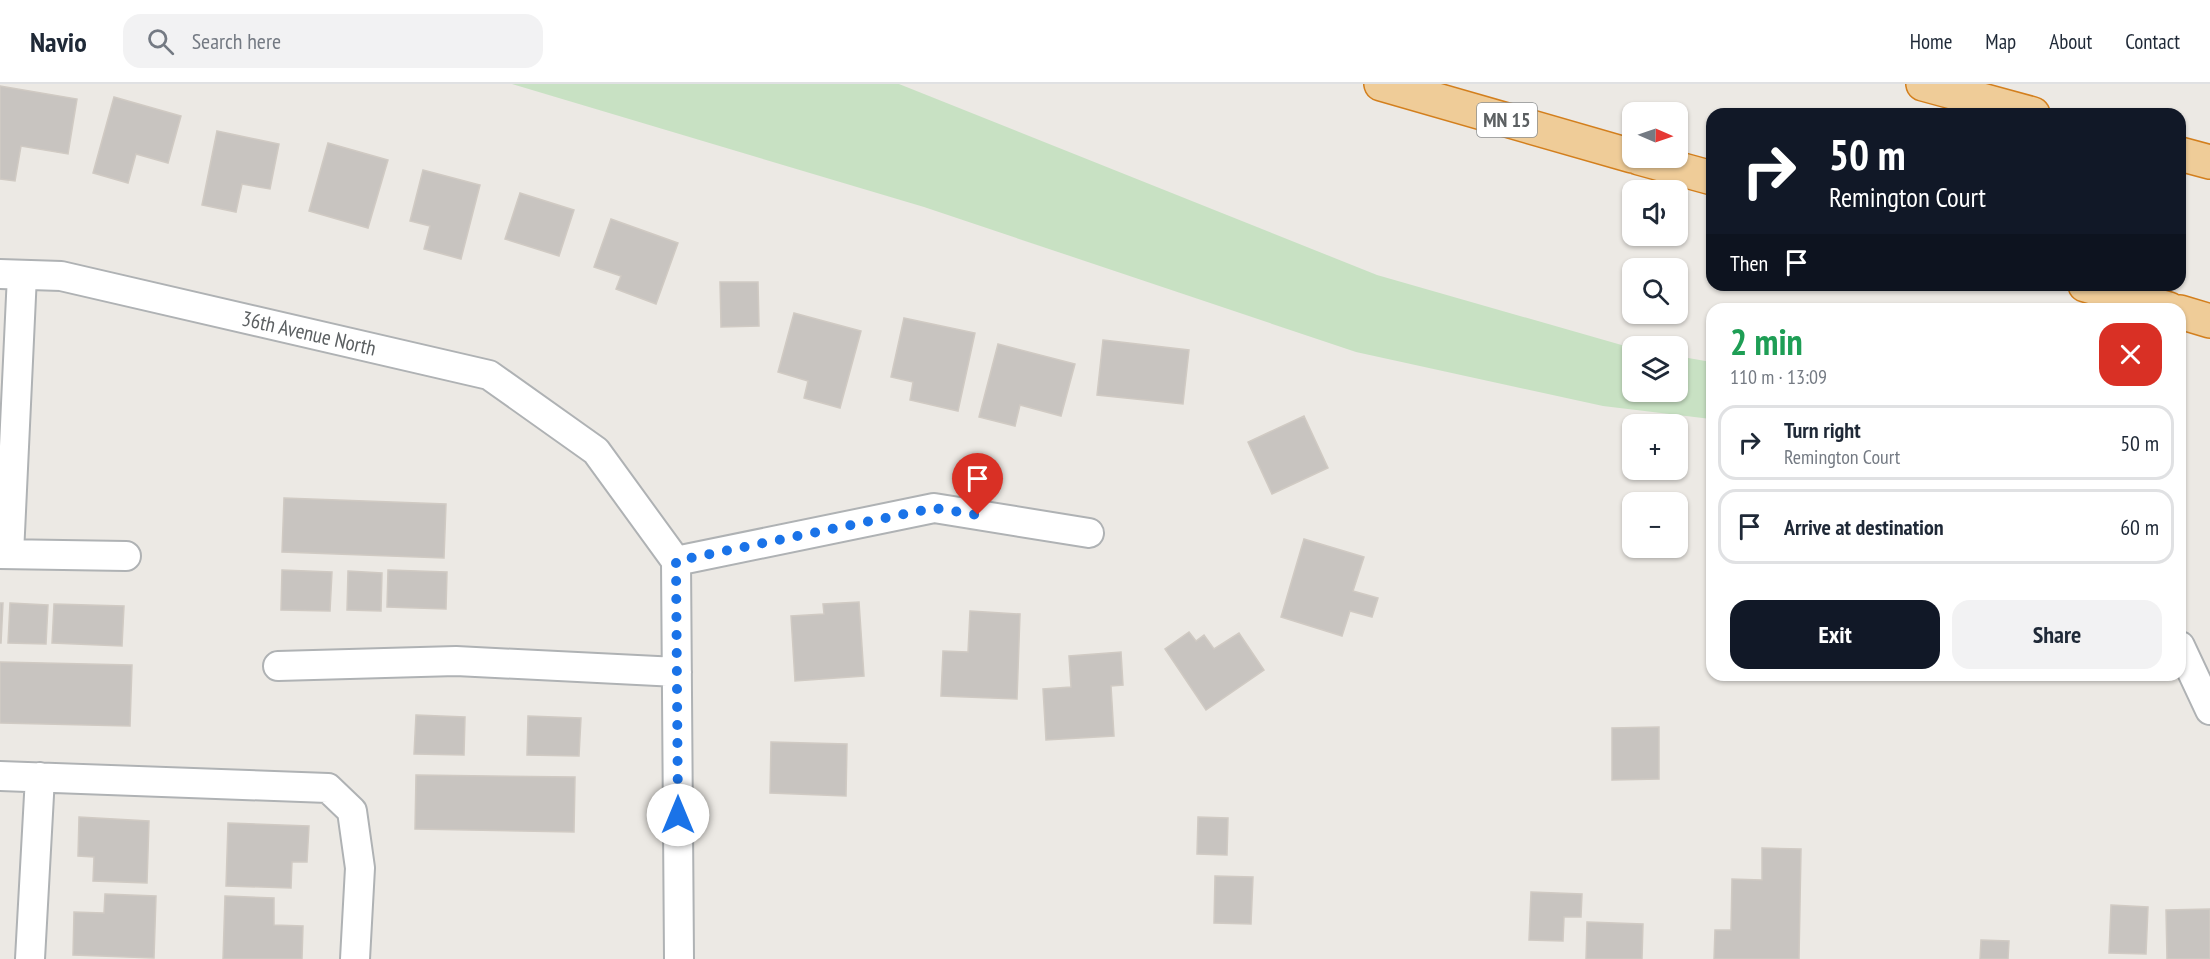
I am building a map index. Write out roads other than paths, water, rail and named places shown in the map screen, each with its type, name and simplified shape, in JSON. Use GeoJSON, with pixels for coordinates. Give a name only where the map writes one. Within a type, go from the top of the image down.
{"type":"FeatureCollection","features":[{"type":"Feature","properties":{"kind":"highway","name":"MN 15"},"geometry":{"type":"LineString","coordinates":[[1381,84],[1622,153]]}},
{"type":"Feature","properties":{"kind":"highway"},"geometry":{"type":"LineString","coordinates":[[1923,84],[2011,108]]}},
{"type":"Feature","properties":{"kind":"highway"},"geometry":{"type":"LineString","coordinates":[[2186,156],[2210,162]]}},
{"type":"Feature","properties":{"kind":"highway"},"geometry":{"type":"LineString","coordinates":[[1676,168],[1706,176]]}},
{"type":"Feature","properties":{"kind":"highway"},"geometry":{"type":"LineString","coordinates":[[2106,291],[2148,303]]}},
{"type":"Feature","properties":{"kind":"highway"},"geometry":{"type":"LineString","coordinates":[[2186,314],[2210,321]]}},
{"type":"Feature","properties":{"kind":"street","name":"36th Avenue North"},"geometry":{"type":"LineString","coordinates":[[11,274],[61,276],[489,375],[596,450],[676,561]]}},
{"type":"Feature","properties":{"kind":"street"},"geometry":{"type":"LineString","coordinates":[[11,274],[4,554],[126,556]]}},
{"type":"Feature","properties":{"kind":"street"},"geometry":{"type":"LineString","coordinates":[[679,959],[676,561],[934,508],[1089,533]]}},
{"type":"Feature","properties":{"kind":"street"},"geometry":{"type":"LineString","coordinates":[[2186,659],[2210,710]]}},
{"type":"Feature","properties":{"kind":"street"},"geometry":{"type":"LineString","coordinates":[[278,666],[456,661],[677,672]]}},
{"type":"Feature","properties":{"kind":"street"},"geometry":{"type":"LineString","coordinates":[[0,776],[328,788],[352,811],[360,868],[355,959]]}},
{"type":"Feature","properties":{"kind":"street"},"geometry":{"type":"LineString","coordinates":[[30,959],[40,777]]}}]}
